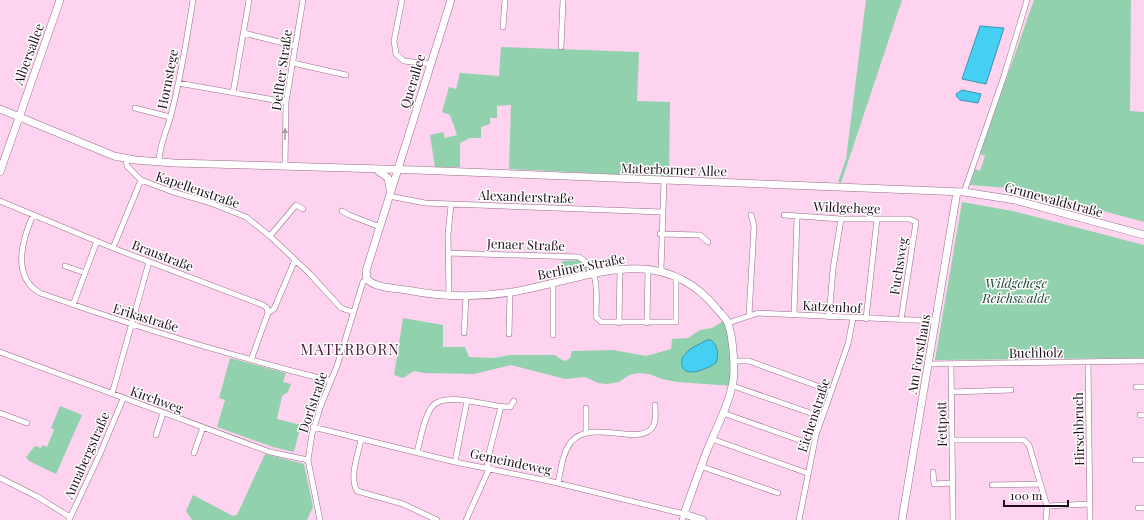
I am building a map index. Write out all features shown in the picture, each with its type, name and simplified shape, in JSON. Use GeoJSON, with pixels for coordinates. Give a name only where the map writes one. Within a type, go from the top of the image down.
{"type":"FeatureCollection","features":[{"type":"Feature","properties":{"kind":"street","name":"Albersallee"},"geometry":{"type":"LineString","coordinates":[[0,172],[18,116],[60,0]]}},
{"type":"Feature","properties":{"kind":"street","name":"Hornstege"},"geometry":{"type":"LineString","coordinates":[[159,162],[160,146],[170,117],[178,83],[193,0]]}},
{"type":"Feature","properties":{"kind":"street"},"geometry":{"type":"LineString","coordinates":[[234,93],[249,0]]}},
{"type":"Feature","properties":{"kind":"street","name":"Delfter Straße"},"geometry":{"type":"LineString","coordinates":[[285,167],[286,102],[303,0]]}},
{"type":"Feature","properties":{"kind":"street"},"geometry":{"type":"LineString","coordinates":[[402,0],[394,42],[396,54],[404,61],[430,64]]}},
{"type":"Feature","properties":{"kind":"street","name":"Querallee"},"geometry":{"type":"LineString","coordinates":[[397,170],[451,0]]}},
{"type":"Feature","properties":{"kind":"street"},"geometry":{"type":"LineString","coordinates":[[503,27],[505,0]]}},
{"type":"Feature","properties":{"kind":"street"},"geometry":{"type":"LineString","coordinates":[[561,47],[563,0]]}},
{"type":"Feature","properties":{"kind":"street","name":"Am Forsthaus"},"geometry":{"type":"LineString","coordinates":[[902,520],[936,321],[961,192],[1004,76],[1027,0]]}},
{"type":"Feature","properties":{"kind":"street"},"geometry":{"type":"LineString","coordinates":[[244,33],[295,46]]}},
{"type":"Feature","properties":{"kind":"street"},"geometry":{"type":"LineString","coordinates":[[292,63],[346,75]]}},
{"type":"Feature","properties":{"kind":"street"},"geometry":{"type":"LineString","coordinates":[[178,83],[286,102]]}},
{"type":"Feature","properties":{"kind":"street"},"geometry":{"type":"LineString","coordinates":[[135,108],[170,117]]}},
{"type":"Feature","properties":{"kind":"street","name":"Materborner Allee"},"geometry":{"type":"LineString","coordinates":[[0,109],[114,156],[159,162],[416,170],[961,192]]}},
{"type":"Feature","properties":{"kind":"street"},"geometry":{"type":"LineString","coordinates":[[402,152],[405,162],[416,170]]}},
{"type":"Feature","properties":{"kind":"street","name":"Kapellenstraße"},"geometry":{"type":"LineString","coordinates":[[126,158],[127,166],[141,180],[246,217],[270,236],[325,289],[341,308],[353,312]]}},
{"type":"Feature","properties":{"kind":"street"},"geometry":{"type":"LineString","coordinates":[[375,169],[388,178],[390,194]]}},
{"type":"Feature","properties":{"kind":"street","name":"Dorfstraße"},"geometry":{"type":"LineString","coordinates":[[320,520],[308,460],[313,427],[331,381],[363,282],[367,279],[366,271],[397,170]]}},
{"type":"Feature","properties":{"kind":"street"},"geometry":{"type":"LineString","coordinates":[[113,248],[141,180]]}},
{"type":"Feature","properties":{"kind":"street"},"geometry":{"type":"LineString","coordinates":[[660,270],[660,234],[664,181]]}},
{"type":"Feature","properties":{"kind":"street","name":"Grunewaldstraße"},"geometry":{"type":"LineString","coordinates":[[961,192],[1015,200],[1144,235]]}},
{"type":"Feature","properties":{"kind":"street","name":"Alexanderstraße"},"geometry":{"type":"LineString","coordinates":[[390,194],[425,203],[451,205],[662,212]]}},
{"type":"Feature","properties":{"kind":"street","name":"Braustraße"},"geometry":{"type":"LineString","coordinates":[[0,201],[113,248],[263,305],[267,308],[268,313]]}},
{"type":"Feature","properties":{"kind":"street"},"geometry":{"type":"LineString","coordinates":[[289,202],[303,210]]}},
{"type":"Feature","properties":{"kind":"street"},"geometry":{"type":"LineString","coordinates":[[270,236],[296,205]]}},
{"type":"Feature","properties":{"kind":"street"},"geometry":{"type":"LineString","coordinates":[[450,296],[448,253],[451,205]]}},
{"type":"Feature","properties":{"kind":"street"},"geometry":{"type":"LineString","coordinates":[[342,210],[349,215],[380,227]]}},
{"type":"Feature","properties":{"kind":"street","name":"Erikastraße"},"geometry":{"type":"LineString","coordinates":[[33,215],[22,245],[24,278],[31,288],[40,293],[73,305],[131,324],[251,360],[331,381]]}},
{"type":"Feature","properties":{"kind":"street"},"geometry":{"type":"LineString","coordinates":[[749,315],[754,226],[751,215]]}},
{"type":"Feature","properties":{"kind":"street","name":"Wildgehege"},"geometry":{"type":"LineString","coordinates":[[784,215],[841,219],[909,219]]}},
{"type":"Feature","properties":{"kind":"street"},"geometry":{"type":"LineString","coordinates":[[794,315],[796,216]]}},
{"type":"Feature","properties":{"kind":"street"},"geometry":{"type":"LineString","coordinates":[[829,317],[833,269],[841,219]]}},
{"type":"Feature","properties":{"kind":"street"},"geometry":{"type":"LineString","coordinates":[[866,319],[877,219]]}},
{"type":"Feature","properties":{"kind":"street","name":"Fuchsweg"},"geometry":{"type":"LineString","coordinates":[[901,320],[916,222],[909,219]]}},
{"type":"Feature","properties":{"kind":"street"},"geometry":{"type":"LineString","coordinates":[[660,234],[700,235],[708,242]]}},
{"type":"Feature","properties":{"kind":"street"},"geometry":{"type":"LineString","coordinates":[[73,305],[97,241]]}},
{"type":"Feature","properties":{"kind":"street","name":"Jenaer Straße"},"geometry":{"type":"LineString","coordinates":[[448,253],[579,257],[586,261],[594,274]]}},
{"type":"Feature","properties":{"kind":"street"},"geometry":{"type":"LineString","coordinates":[[251,360],[268,313],[274,310],[295,260]]}},
{"type":"Feature","properties":{"kind":"street"},"geometry":{"type":"LineString","coordinates":[[112,394],[149,262]]}},
{"type":"Feature","properties":{"kind":"street"},"geometry":{"type":"LineString","coordinates":[[65,266],[85,273]]}},
{"type":"Feature","properties":{"kind":"street"},"geometry":{"type":"LineString","coordinates":[[619,323],[620,268]]}},
{"type":"Feature","properties":{"kind":"street","name":"Berliner Straße"},"geometry":{"type":"LineString","coordinates":[[367,279],[374,284],[450,296],[466,297],[510,292],[553,284],[620,268],[648,268],[660,270],[676,277],[699,291],[713,304],[728,323],[734,362],[733,386],[700,466],[683,517]]}},
{"type":"Feature","properties":{"kind":"street"},"geometry":{"type":"LineString","coordinates":[[647,323],[648,268]]}},
{"type":"Feature","properties":{"kind":"street"},"geometry":{"type":"LineString","coordinates":[[594,274],[596,284],[596,317],[601,322],[619,323],[676,322],[676,277]]}},
{"type":"Feature","properties":{"kind":"street"},"geometry":{"type":"LineString","coordinates":[[553,284],[553,335]]}},
{"type":"Feature","properties":{"kind":"street"},"geometry":{"type":"LineString","coordinates":[[509,334],[510,292]]}},
{"type":"Feature","properties":{"kind":"street"},"geometry":{"type":"LineString","coordinates":[[464,333],[466,297]]}},
{"type":"Feature","properties":{"kind":"street","name":"Katzenhof"},"geometry":{"type":"LineString","coordinates":[[728,323],[758,313],[936,321]]}},
{"type":"Feature","properties":{"kind":"street","name":"Eichenstraße"},"geometry":{"type":"LineString","coordinates":[[798,520],[807,473],[822,417],[848,344],[853,318]]}},
{"type":"Feature","properties":{"kind":"street","name":"Kirchweg"},"geometry":{"type":"LineString","coordinates":[[0,352],[123,399],[270,452],[308,460]]}},
{"type":"Feature","properties":{"kind":"street"},"geometry":{"type":"LineString","coordinates":[[734,362],[749,361],[831,391]]}},
{"type":"Feature","properties":{"kind":"street","name":"Hirschbruch"},"geometry":{"type":"LineString","coordinates":[[1088,362],[1090,520]]}},
{"type":"Feature","properties":{"kind":"street","name":"Buchholz"},"geometry":{"type":"LineString","coordinates":[[929,364],[1144,362]]}},
{"type":"Feature","properties":{"kind":"street","name":"Fettpott"},"geometry":{"type":"LineString","coordinates":[[951,364],[953,520]]}},
{"type":"Feature","properties":{"kind":"street"},"geometry":{"type":"LineString","coordinates":[[733,386],[822,417]]}},
{"type":"Feature","properties":{"kind":"street"},"geometry":{"type":"LineString","coordinates":[[1136,387],[1144,387]]}},
{"type":"Feature","properties":{"kind":"street"},"geometry":{"type":"LineString","coordinates":[[951,392],[1010,390]]}},
{"type":"Feature","properties":{"kind":"street","name":"Annabergstraße"},"geometry":{"type":"LineString","coordinates":[[69,518],[99,456],[123,399]]}},
{"type":"Feature","properties":{"kind":"street"},"geometry":{"type":"LineString","coordinates":[[417,452],[432,406],[440,401],[452,399],[501,407],[510,407],[514,401]]}},
{"type":"Feature","properties":{"kind":"street"},"geometry":{"type":"LineString","coordinates":[[455,462],[467,401]]}},
{"type":"Feature","properties":{"kind":"street"},"geometry":{"type":"LineString","coordinates":[[558,484],[562,463],[568,447],[578,436],[586,433],[638,434],[651,430],[654,424],[655,405]]}},
{"type":"Feature","properties":{"kind":"street"},"geometry":{"type":"LineString","coordinates":[[466,520],[489,469],[487,462],[501,407]]}},
{"type":"Feature","properties":{"kind":"street"},"geometry":{"type":"LineString","coordinates":[[586,408],[586,433]]}},
{"type":"Feature","properties":{"kind":"street"},"geometry":{"type":"LineString","coordinates":[[0,413],[26,423]]}},
{"type":"Feature","properties":{"kind":"street"},"geometry":{"type":"LineString","coordinates":[[156,435],[163,413]]}},
{"type":"Feature","properties":{"kind":"street"},"geometry":{"type":"LineString","coordinates":[[723,413],[802,441]]}},
{"type":"Feature","properties":{"kind":"street"},"geometry":{"type":"LineString","coordinates":[[194,453],[203,427]]}},
{"type":"Feature","properties":{"kind":"street","name":"Gemeindeweg"},"geometry":{"type":"LineString","coordinates":[[313,427],[455,462],[549,481],[683,517],[703,520]]}},
{"type":"Feature","properties":{"kind":"street"},"geometry":{"type":"LineString","coordinates":[[712,439],[807,473]]}},
{"type":"Feature","properties":{"kind":"street"},"geometry":{"type":"LineString","coordinates":[[361,440],[354,477],[354,485],[358,491],[403,504],[437,520]]}},
{"type":"Feature","properties":{"kind":"street"},"geometry":{"type":"LineString","coordinates":[[952,440],[1024,440],[1029,445],[1047,506],[1046,520]]}},
{"type":"Feature","properties":{"kind":"street"},"geometry":{"type":"LineString","coordinates":[[1135,460],[1144,460]]}},
{"type":"Feature","properties":{"kind":"street"},"geometry":{"type":"LineString","coordinates":[[700,466],[778,493]]}},
{"type":"Feature","properties":{"kind":"street"},"geometry":{"type":"LineString","coordinates":[[934,472],[934,486],[953,483]]}},
{"type":"Feature","properties":{"kind":"street"},"geometry":{"type":"LineString","coordinates":[[0,478],[36,496],[69,518]]}},
{"type":"Feature","properties":{"kind":"street"},"geometry":{"type":"LineString","coordinates":[[992,485],[1040,484]]}},
{"type":"Feature","properties":{"kind":"street"},"geometry":{"type":"LineString","coordinates":[[1047,506],[1090,504]]}},
{"type":"Feature","properties":{"kind":"green space"},"geometry":{"type":"Polygon","coordinates":[[[866,0],[902,0],[841,183],[838,182],[846,159],[866,0]]]}},
{"type":"Feature","properties":{"kind":"green space"},"geometry":{"type":"Polygon","coordinates":[[[1034,0],[1131,0],[1130,111],[1144,112],[1144,222],[1022,189],[970,185],[975,169],[980,171],[985,156],[980,154],[1034,0]]]}},
{"type":"Feature","properties":{"kind":"green space"},"geometry":{"type":"Polygon","coordinates":[[[501,47],[639,52],[637,101],[670,102],[669,174],[672,177],[509,169],[511,105],[497,106],[497,118],[490,118],[490,124],[481,127],[481,138],[470,138],[460,143],[460,167],[435,167],[430,135],[443,132],[445,138],[457,135],[450,115],[442,112],[449,87],[456,89],[460,73],[499,76],[501,47]]]}},
{"type":"Feature","properties":{"kind":"green space","name":"Wildgehege Reichswalde"},"geometry":{"type":"Polygon","coordinates":[[[962,202],[1013,211],[1144,245],[1144,358],[935,360],[962,202]]]}},
{"type":"Feature","properties":{"kind":"green space"},"geometry":{"type":"Polygon","coordinates":[[[578,260],[585,263],[587,270],[584,274],[562,279],[562,261],[578,260]]]}},
{"type":"Feature","properties":{"kind":"green space"},"geometry":{"type":"Polygon","coordinates":[[[403,318],[443,325],[443,347],[465,347],[469,357],[494,358],[510,355],[555,355],[566,361],[570,358],[572,351],[613,350],[646,356],[671,349],[672,339],[688,338],[700,330],[712,328],[725,320],[728,323],[733,386],[677,382],[662,379],[649,374],[638,373],[629,375],[619,382],[607,384],[598,383],[585,377],[565,379],[511,365],[474,374],[424,373],[414,371],[403,378],[394,375],[403,318]]]}},
{"type":"Feature","properties":{"kind":"green space"},"geometry":{"type":"Polygon","coordinates":[[[230,358],[286,373],[283,382],[291,384],[288,392],[282,396],[277,419],[301,425],[294,452],[273,447],[217,427],[225,400],[219,398],[230,358]]]}},
{"type":"Feature","properties":{"kind":"green space"},"geometry":{"type":"Polygon","coordinates":[[[60,406],[82,415],[56,474],[29,461],[26,457],[35,446],[41,448],[43,445],[47,447],[54,430],[51,428],[60,406]]]}},
{"type":"Feature","properties":{"kind":"green space"},"geometry":{"type":"Polygon","coordinates":[[[265,454],[304,464],[313,507],[307,520],[192,520],[186,511],[193,495],[233,516],[237,515],[265,454]]]}},
{"type":"Feature","properties":{"kind":"water"},"geometry":{"type":"Polygon","coordinates":[[[980,26],[1004,28],[986,84],[962,79],[980,26]]]}},
{"type":"Feature","properties":{"kind":"water"},"geometry":{"type":"Polygon","coordinates":[[[962,90],[981,94],[978,103],[960,100],[956,94],[962,90]]]}},
{"type":"Feature","properties":{"kind":"water"},"geometry":{"type":"Polygon","coordinates":[[[707,340],[711,340],[713,342],[718,353],[716,363],[694,372],[684,370],[682,358],[690,349],[707,340]]]}},
{"type":"Feature","properties":{"kind":"district","name":"MATERBORN"},"geometry":{"type":"Point","coordinates":[350,349]}}]}
